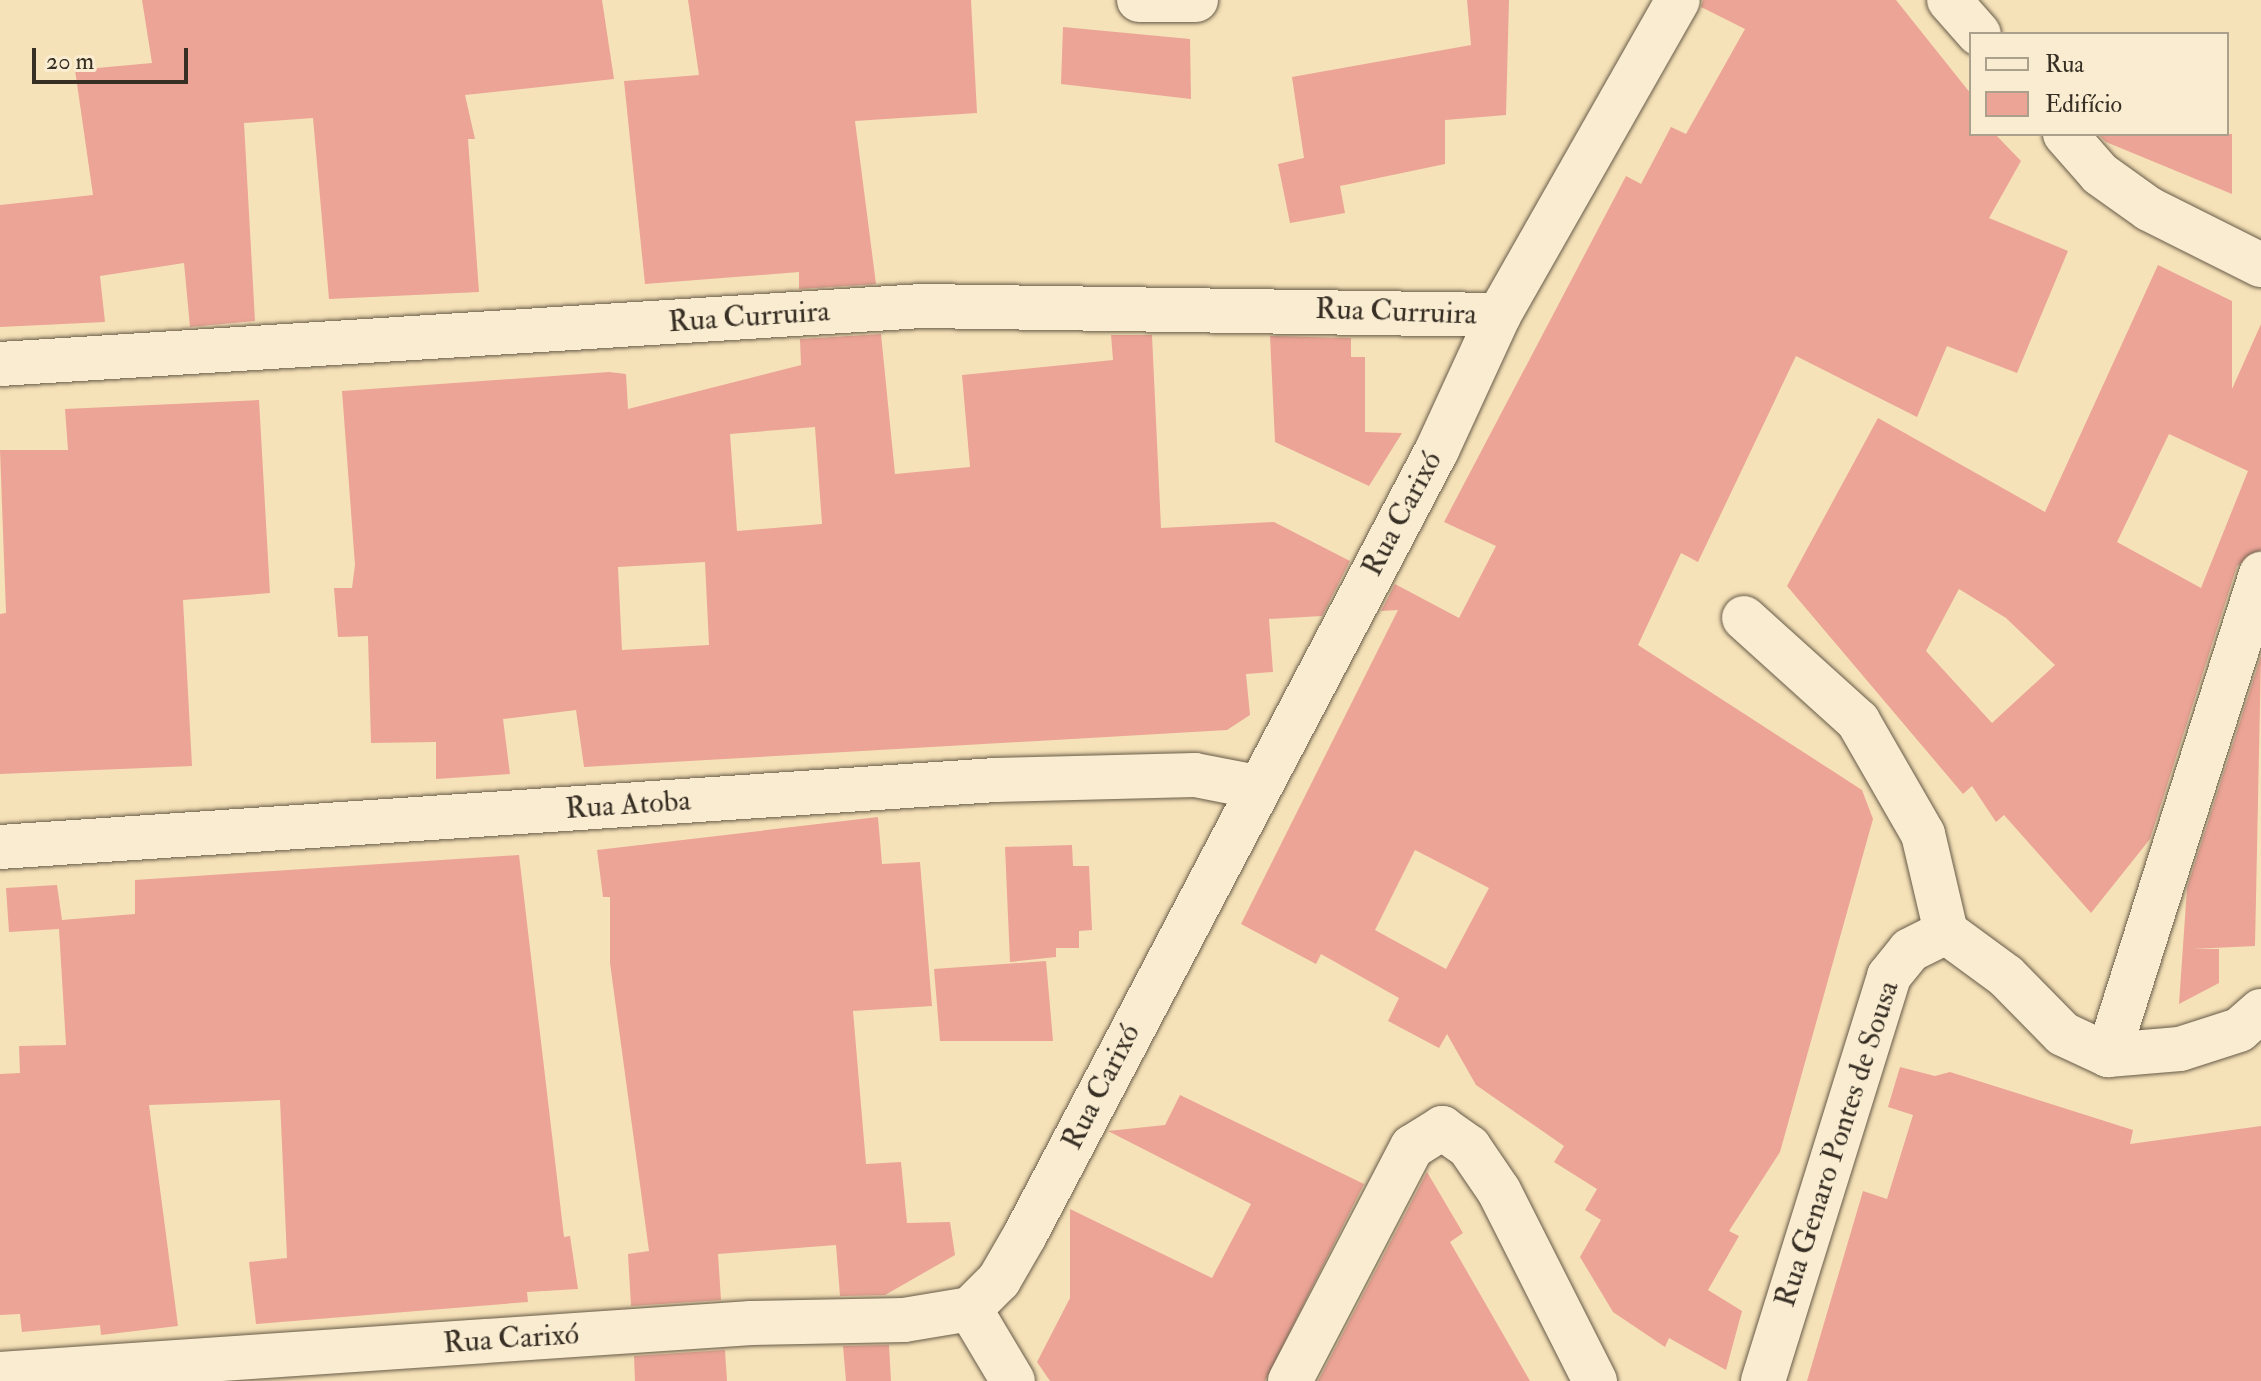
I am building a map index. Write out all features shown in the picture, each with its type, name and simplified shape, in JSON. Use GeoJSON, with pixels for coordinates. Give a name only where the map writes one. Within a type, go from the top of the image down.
{"type":"FeatureCollection","features":[{"type":"Feature","properties":{"kind":"street"},"geometry":{"type":"LineString","coordinates":[[1139,0],[1196,0]]}},
{"type":"Feature","properties":{"kind":"street","name":"Rua Carixó"},"geometry":{"type":"LineString","coordinates":[[0,1374],[751,1323],[904,1320],[970,1309],[999,1280],[1025,1235],[1256,787],[1437,450],[1499,315],[1678,0]]}},
{"type":"Feature","properties":{"kind":"street"},"geometry":{"type":"LineString","coordinates":[[1949,0],[1977,32]]}},
{"type":"Feature","properties":{"kind":"street"},"geometry":{"type":"LineString","coordinates":[[2067,136],[2100,174],[2149,209],[2261,265]]}},
{"type":"Feature","properties":{"kind":"street","name":"Rua Curruira"},"geometry":{"type":"LineString","coordinates":[[0,364],[923,306],[1499,315]]}},
{"type":"Feature","properties":{"kind":"street"},"geometry":{"type":"LineString","coordinates":[[2108,1055],[2261,574]]}},
{"type":"Feature","properties":{"kind":"street"},"geometry":{"type":"LineString","coordinates":[[1744,618],[1858,721],[1923,834],[1946,932],[2006,976],[2063,1034],[2108,1055],[2180,1049],[2239,1030],[2261,1011]]}},
{"type":"Feature","properties":{"kind":"street","name":"Rua Atoba"},"geometry":{"type":"LineString","coordinates":[[0,847],[995,780],[1195,775],[1256,787]]}},
{"type":"Feature","properties":{"kind":"street","name":"Rua Genaro Pontes de Sousa"},"geometry":{"type":"LineString","coordinates":[[1763,1381],[1889,976],[1910,950],[1946,932]]}},
{"type":"Feature","properties":{"kind":"street"},"geometry":{"type":"LineString","coordinates":[[1290,1381],[1412,1147],[1431,1130],[1452,1132],[1499,1191],[1595,1381]]}},
{"type":"Feature","properties":{"kind":"street"},"geometry":{"type":"LineString","coordinates":[[970,1309],[1013,1381]]}},
{"type":"Feature","properties":{"kind":"building"},"geometry":{"type":"Polygon","coordinates":[[[142,0],[602,0],[614,79],[465,95],[475,139],[468,139],[479,292],[329,299],[313,118],[244,123],[255,321],[190,327],[184,263],[100,276],[105,322],[0,327],[0,205],[93,195],[75,70],[152,63],[142,0]]]}},
{"type":"Feature","properties":{"kind":"building"},"geometry":{"type":"Polygon","coordinates":[[[688,0],[971,0],[977,113],[855,121],[876,284],[799,289],[799,272],[645,284],[624,81],[699,75],[688,0]]]}},
{"type":"Feature","properties":{"kind":"building"},"geometry":{"type":"Polygon","coordinates":[[[1467,0],[1509,0],[1506,115],[1445,120],[1445,164],[1340,186],[1345,213],[1290,223],[1278,164],[1304,158],[1292,77],[1471,45],[1467,0]]]}},
{"type":"Feature","properties":{"kind":"building"},"geometry":{"type":"Polygon","coordinates":[[[1703,0],[1896,0],[1969,91],[1969,136],[1997,136],[2021,161],[1989,218],[2068,251],[2017,373],[1947,346],[1917,417],[1796,356],[1698,562],[1681,553],[1638,645],[1862,790],[1873,819],[1780,1152],[1729,1231],[1739,1236],[1708,1290],[1742,1311],[1726,1370],[1669,1338],[1665,1347],[1613,1312],[1580,1257],[1601,1220],[1585,1210],[1597,1189],[1554,1162],[1564,1146],[1476,1085],[1447,1034],[1439,1048],[1388,1021],[1399,998],[1321,954],[1316,964],[1241,924],[1398,610],[1381,611],[1395,584],[1459,618],[1496,546],[1444,522],[1626,176],[1641,184],[1671,127],[1686,134],[1745,29],[1701,7],[1703,0]],[[1415,850],[1375,930],[1446,969],[1489,888],[1415,850]]]}},
{"type":"Feature","properties":{"kind":"building"},"geometry":{"type":"Polygon","coordinates":[[[1063,27],[1190,39],[1191,99],[1061,84],[1063,27]]]}},
{"type":"Feature","properties":{"kind":"building"},"geometry":{"type":"Polygon","coordinates":[[[2232,134],[2232,194],[2106,142],[2100,136],[2232,134]]]}},
{"type":"Feature","properties":{"kind":"building"},"geometry":{"type":"Polygon","coordinates":[[[2158,265],[2232,301],[2232,389],[2261,324],[2261,550],[2237,566],[2150,839],[2091,913],[2004,815],[1996,822],[1972,786],[1963,794],[1787,586],[1878,418],[2045,512],[2158,265]],[[2169,434],[2117,542],[2201,588],[2248,471],[2169,434]],[[1959,589],[1926,651],[1992,723],[2055,665],[2006,618],[1959,589]]]}},
{"type":"Feature","properties":{"kind":"building"},"geometry":{"type":"Polygon","coordinates":[[[881,334],[895,474],[970,467],[962,375],[1113,360],[1111,335],[1152,335],[1161,528],[1274,522],[1350,561],[1322,616],[1269,619],[1273,672],[1246,674],[1250,715],[1227,730],[584,767],[576,710],[503,719],[510,774],[436,779],[436,742],[371,743],[368,636],[338,637],[334,588],[352,588],[355,565],[342,391],[609,372],[626,374],[628,409],[801,365],[800,339],[881,334]],[[815,427],[730,434],[737,531],[822,524],[815,427]],[[705,562],[618,567],[622,650],[709,645],[705,562]]]}},
{"type":"Feature","properties":{"kind":"building"},"geometry":{"type":"Polygon","coordinates":[[[1270,336],[1351,338],[1351,357],[1365,357],[1365,432],[1402,433],[1369,486],[1275,442],[1270,336]]]}},
{"type":"Feature","properties":{"kind":"building"},"geometry":{"type":"Polygon","coordinates":[[[259,400],[270,593],[183,600],[192,766],[0,774],[0,614],[6,613],[0,450],[68,450],[65,409],[259,400]]]}},
{"type":"Feature","properties":{"kind":"building"},"geometry":{"type":"Polygon","coordinates":[[[2261,656],[2255,946],[2193,949],[2219,949],[2219,983],[2179,1004],[2187,888],[2261,656]]]}},
{"type":"Feature","properties":{"kind":"building"},"geometry":{"type":"Polygon","coordinates":[[[878,817],[882,864],[920,862],[932,1006],[853,1011],[866,1164],[901,1162],[907,1223],[950,1222],[955,1255],[885,1295],[840,1296],[836,1245],[718,1254],[721,1300],[631,1306],[628,1254],[649,1251],[610,963],[610,897],[603,897],[597,850],[878,817]]]}},
{"type":"Feature","properties":{"kind":"building"},"geometry":{"type":"Polygon","coordinates":[[[1072,845],[1073,866],[1089,866],[1092,930],[1079,931],[1079,948],[1056,948],[1056,957],[1010,962],[1005,847],[1072,845]]]}},
{"type":"Feature","properties":{"kind":"building"},"geometry":{"type":"Polygon","coordinates":[[[519,855],[564,1237],[570,1236],[578,1289],[527,1292],[528,1302],[256,1324],[249,1262],[287,1258],[280,1100],[149,1105],[178,1326],[101,1335],[100,1325],[22,1332],[20,1314],[0,1315],[0,1074],[20,1073],[19,1046],[66,1045],[59,929],[9,932],[6,888],[57,885],[62,920],[135,914],[135,880],[519,855]]]}},
{"type":"Feature","properties":{"kind":"building"},"geometry":{"type":"Polygon","coordinates":[[[1046,961],[1053,1041],[940,1041],[934,969],[1046,961]]]}},
{"type":"Feature","properties":{"kind":"building"},"geometry":{"type":"Polygon","coordinates":[[[1900,1067],[1935,1076],[1950,1072],[2133,1130],[2130,1144],[2261,1126],[2261,1381],[1807,1381],[1863,1191],[1887,1199],[1913,1115],[1888,1107],[1900,1067]]]}},
{"type":"Feature","properties":{"kind":"building"},"geometry":{"type":"Polygon","coordinates":[[[1180,1095],[1364,1184],[1265,1381],[1050,1381],[1037,1362],[1070,1298],[1070,1209],[1212,1278],[1251,1204],[1108,1131],[1165,1125],[1180,1095]]]}},
{"type":"Feature","properties":{"kind":"building"},"geometry":{"type":"Polygon","coordinates":[[[1427,1172],[1463,1233],[1450,1242],[1530,1381],[1318,1381],[1427,1172]]]}},
{"type":"Feature","properties":{"kind":"building"},"geometry":{"type":"Polygon","coordinates":[[[889,1345],[891,1381],[846,1381],[843,1346],[889,1345]]]}},
{"type":"Feature","properties":{"kind":"building"},"geometry":{"type":"Polygon","coordinates":[[[725,1350],[727,1381],[635,1381],[634,1356],[725,1350]]]}}]}
